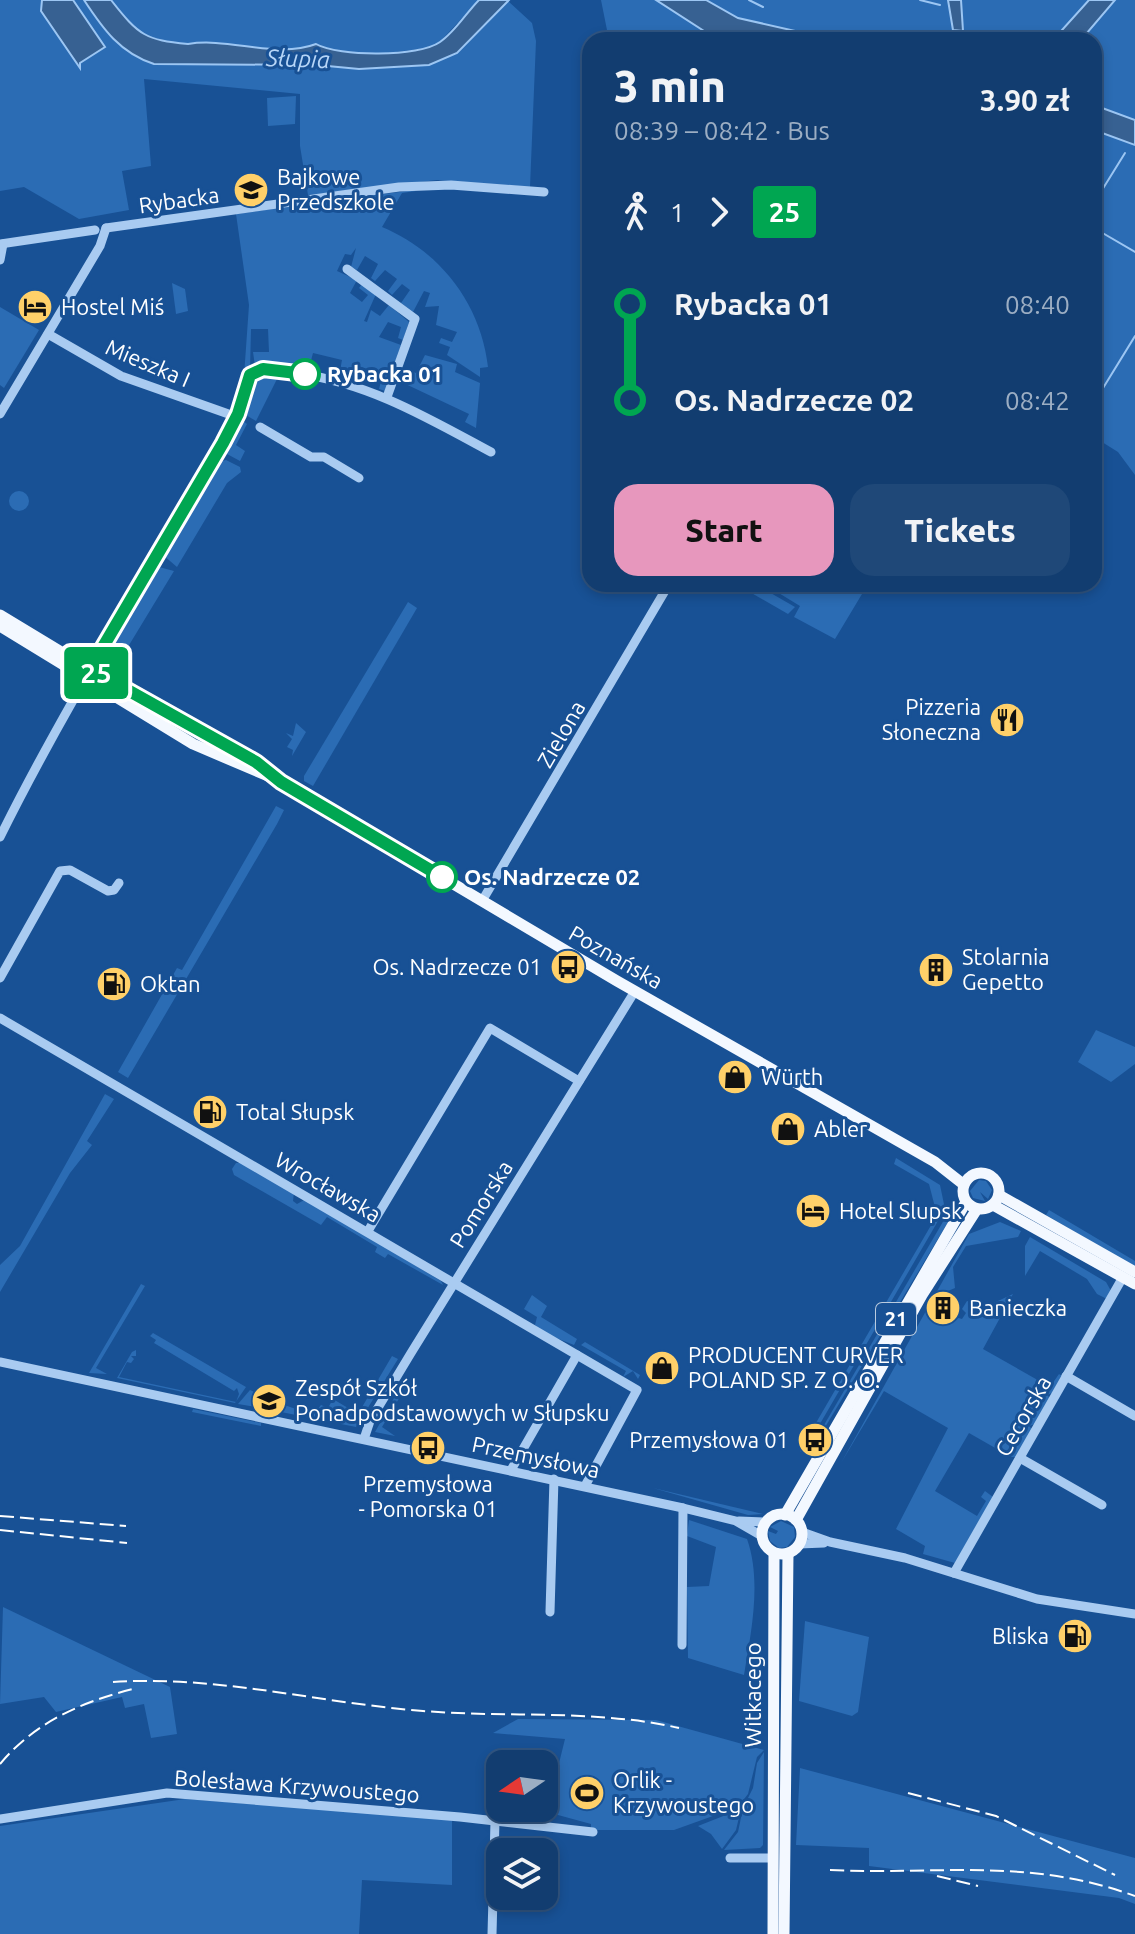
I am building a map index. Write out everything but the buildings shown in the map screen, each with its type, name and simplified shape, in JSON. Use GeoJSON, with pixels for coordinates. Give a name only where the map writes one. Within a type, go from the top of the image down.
{"type":"FeatureCollection","features":[{"type":"Feature","properties":{"kind":"main road"},"geometry":{"type":"LineString","coordinates":[[0,615],[87,674]]}},
{"type":"Feature","properties":{"kind":"main road"},"geometry":{"type":"LineString","coordinates":[[0,626],[87,674]]}},
{"type":"Feature","properties":{"kind":"main road","name":"Poznańska"},"geometry":{"type":"LineString","coordinates":[[87,674],[256,762],[281,782],[482,901],[935,1162],[963,1184]]}},
{"type":"Feature","properties":{"kind":"main road","name":"Poznańska"},"geometry":{"type":"LineString","coordinates":[[935,1162],[973,1174]]}},
{"type":"Feature","properties":{"kind":"main road"},"geometry":{"type":"LineString","coordinates":[[985,1172],[994,1178],[996,1200],[977,1209],[966,1202],[963,1184],[973,1174],[985,1172]]}},
{"type":"Feature","properties":{"kind":"main road"},"geometry":{"type":"LineString","coordinates":[[996,1200],[1135,1272]]}},
{"type":"Feature","properties":{"kind":"main road"},"geometry":{"type":"LineString","coordinates":[[996,1200],[1135,1284]]}},
{"type":"Feature","properties":{"kind":"main road","name":"21"},"geometry":{"type":"LineString","coordinates":[[791,1517],[966,1202]]}},
{"type":"Feature","properties":{"kind":"main road","name":"21"},"geometry":{"type":"LineString","coordinates":[[791,1517],[922,1295],[977,1209]]}},
{"type":"Feature","properties":{"kind":"main road"},"geometry":{"type":"LineString","coordinates":[[774,1516],[791,1517],[800,1538],[788,1553],[774,1553],[762,1536],[766,1522],[774,1516]]}},
{"type":"Feature","properties":{"kind":"main road","name":"Witkacego"},"geometry":{"type":"LineString","coordinates":[[774,1553],[784,1934]]}},
{"type":"Feature","properties":{"kind":"main road","name":"Witkacego"},"geometry":{"type":"LineString","coordinates":[[779,1694],[788,1553]]}},
{"type":"Feature","properties":{"kind":"main road","name":"Witkacego"},"geometry":{"type":"LineString","coordinates":[[773,1934],[773,1858],[779,1762]]}},
{"type":"Feature","properties":{"kind":"street","name":"Rybacka"},"geometry":{"type":"LineString","coordinates":[[2,244],[399,187],[452,185],[544,192]]}},
{"type":"Feature","properties":{"kind":"street"},"geometry":{"type":"LineString","coordinates":[[0,414],[48,334],[101,232]]}},
{"type":"Feature","properties":{"kind":"street"},"geometry":{"type":"LineString","coordinates":[[0,260],[2,244]]}},
{"type":"Feature","properties":{"kind":"street"},"geometry":{"type":"LineString","coordinates":[[347,269],[415,319],[387,397]]}},
{"type":"Feature","properties":{"kind":"street","name":"Mieszka I"},"geometry":{"type":"LineString","coordinates":[[48,334],[121,376],[237,417]]}},
{"type":"Feature","properties":{"kind":"street"},"geometry":{"type":"LineString","coordinates":[[0,837],[87,674],[237,417],[249,377],[255,371],[268,369],[308,375],[387,397],[491,452]]}},
{"type":"Feature","properties":{"kind":"street"},"geometry":{"type":"LineString","coordinates":[[260,427],[311,457],[324,457],[359,478]]}},
{"type":"Feature","properties":{"kind":"street","name":"Zielona"},"geometry":{"type":"LineString","coordinates":[[482,901],[664,592]]}},
{"type":"Feature","properties":{"kind":"street"},"geometry":{"type":"LineString","coordinates":[[0,978],[60,871],[69,869],[108,891],[114,890],[119,883]]}},
{"type":"Feature","properties":{"kind":"street","name":"Pomorska"},"geometry":{"type":"LineString","coordinates":[[364,1439],[377,1409],[635,991]]}},
{"type":"Feature","properties":{"kind":"street","name":"Wrocławska"},"geometry":{"type":"LineString","coordinates":[[0,1018],[637,1390],[585,1486]]}},
{"type":"Feature","properties":{"kind":"street"},"geometry":{"type":"LineString","coordinates":[[368,1231],[490,1028],[579,1081]]}},
{"type":"Feature","properties":{"kind":"street","name":"Cecorska"},"geometry":{"type":"LineString","coordinates":[[954,1573],[1123,1277]]}},
{"type":"Feature","properties":{"kind":"street"},"geometry":{"type":"LineString","coordinates":[[511,1470],[577,1355]]}},
{"type":"Feature","properties":{"kind":"street","name":"Przemysłowa"},"geometry":{"type":"LineString","coordinates":[[0,1362],[554,1479],[736,1521],[766,1522]]}},
{"type":"Feature","properties":{"kind":"street"},"geometry":{"type":"LineString","coordinates":[[1066,1376],[1135,1416]]}},
{"type":"Feature","properties":{"kind":"street"},"geometry":{"type":"LineString","coordinates":[[1020,1458],[1102,1505]]}},
{"type":"Feature","properties":{"kind":"street"},"geometry":{"type":"LineString","coordinates":[[550,1612],[554,1479]]}},
{"type":"Feature","properties":{"kind":"street"},"geometry":{"type":"LineString","coordinates":[[682,1645],[683,1508]]}},
{"type":"Feature","properties":{"kind":"street","name":"Przemysłowa"},"geometry":{"type":"LineString","coordinates":[[736,1521],[762,1536]]}},
{"type":"Feature","properties":{"kind":"street"},"geometry":{"type":"LineString","coordinates":[[800,1538],[830,1542],[954,1573],[1037,1599],[1135,1614]]}},
{"type":"Feature","properties":{"kind":"street","name":"Bolesława Krzywoustego"},"geometry":{"type":"LineString","coordinates":[[0,1819],[167,1793],[486,1820]]}},
{"type":"Feature","properties":{"kind":"street"},"geometry":{"type":"LineString","coordinates":[[492,1934],[495,1822]]}},
{"type":"Feature","properties":{"kind":"street","name":"Bolesława Krzywoustego"},"geometry":{"type":"LineString","coordinates":[[504,1822],[593,1832]]}},
{"type":"Feature","properties":{"kind":"street"},"geometry":{"type":"LineString","coordinates":[[730,1858],[773,1858]]}},
{"type":"Feature","properties":{"kind":"shaded area"},"geometry":{"type":"Polygon","coordinates":[[[0,0],[84,0],[122,47],[154,64],[412,67],[457,53],[508,1],[532,23],[536,41],[530,187],[437,180],[308,195],[300,146],[300,94],[144,79],[151,166],[122,171],[129,210],[79,219],[24,187],[0,191],[0,0]]]}},
{"type":"Feature","properties":{"kind":"shaded area"},"geometry":{"type":"Polygon","coordinates":[[[109,0],[479,0],[435,47],[359,54],[344,53],[316,44],[308,48],[277,50],[160,43],[137,32],[109,0]]]}},
{"type":"Feature","properties":{"kind":"shaded area"},"geometry":{"type":"Polygon","coordinates":[[[601,0],[656,0],[706,32],[607,32],[601,0]]]}},
{"type":"Feature","properties":{"kind":"shaded area"},"geometry":{"type":"Polygon","coordinates":[[[706,0],[1135,0],[1135,120],[1102,108],[1102,32],[799,32],[737,18],[706,0]]]}},
{"type":"Feature","properties":{"kind":"shaded area"},"geometry":{"type":"Polygon","coordinates":[[[296,96],[295,124],[268,126],[267,98],[296,96]]]}},
{"type":"Feature","properties":{"kind":"shaded area"},"geometry":{"type":"Polygon","coordinates":[[[1102,133],[1135,145],[1135,475],[1118,452],[1102,442],[1102,133]]]}},
{"type":"Feature","properties":{"kind":"shaded area"},"geometry":{"type":"Polygon","coordinates":[[[414,190],[402,193],[382,227],[422,250],[454,282],[467,301],[484,344],[488,367],[480,368],[480,377],[447,355],[450,347],[439,343],[441,338],[452,342],[457,332],[436,325],[439,306],[425,307],[430,293],[424,291],[413,312],[401,303],[410,290],[402,284],[392,295],[388,291],[397,279],[385,270],[375,281],[371,278],[378,264],[365,256],[357,270],[351,267],[356,248],[351,255],[345,254],[337,271],[357,280],[350,293],[362,302],[368,295],[359,288],[362,284],[376,294],[364,321],[367,322],[371,310],[380,316],[389,305],[409,322],[403,340],[398,338],[401,327],[388,322],[379,337],[401,345],[385,391],[379,389],[383,374],[355,365],[350,379],[339,376],[342,360],[313,353],[309,368],[302,367],[301,371],[255,366],[253,352],[269,352],[268,329],[251,329],[250,370],[244,376],[249,305],[236,214],[414,190]]]}},
{"type":"Feature","properties":{"kind":"shaded area"},"geometry":{"type":"Polygon","coordinates":[[[172,283],[185,289],[188,311],[176,314],[172,283]]]}},
{"type":"Feature","properties":{"kind":"shaded area"},"geometry":{"type":"Polygon","coordinates":[[[0,307],[39,330],[4,388],[0,385],[0,307]]]}},
{"type":"Feature","properties":{"kind":"shaded area"},"geometry":{"type":"Polygon","coordinates":[[[425,355],[457,364],[455,372],[480,383],[476,428],[465,422],[469,414],[397,380],[402,368],[416,373],[425,355]]]}},
{"type":"Feature","properties":{"kind":"shaded area"},"geometry":{"type":"Polygon","coordinates":[[[265,375],[278,377],[256,421],[244,414],[256,383],[265,375]]]}},
{"type":"Feature","properties":{"kind":"shaded area"},"geometry":{"type":"Polygon","coordinates":[[[242,420],[247,424],[236,445],[245,451],[240,461],[227,454],[225,447],[242,420]]]}},
{"type":"Feature","properties":{"kind":"shaded area"},"geometry":{"type":"Polygon","coordinates":[[[226,460],[240,467],[241,472],[227,483],[177,567],[163,555],[218,462],[226,460]]]}},
{"type":"Feature","properties":{"kind":"shaded area"},"geometry":{"type":"Polygon","coordinates":[[[19,491],[26,494],[29,501],[26,508],[19,511],[12,508],[9,501],[12,494],[19,491]]]}},
{"type":"Feature","properties":{"kind":"shaded area"},"geometry":{"type":"Polygon","coordinates":[[[159,567],[174,571],[120,660],[108,652],[126,613],[130,615],[159,567]]]}},
{"type":"Feature","properties":{"kind":"shaded area"},"geometry":{"type":"Polygon","coordinates":[[[750,592],[769,592],[795,607],[788,614],[750,592]]]}},
{"type":"Feature","properties":{"kind":"shaded area"},"geometry":{"type":"Polygon","coordinates":[[[777,592],[863,592],[835,639],[794,617],[800,606],[777,592]]]}},
{"type":"Feature","properties":{"kind":"shaded area"},"geometry":{"type":"Polygon","coordinates":[[[408,602],[417,608],[313,786],[304,781],[304,776],[408,602]]]}},
{"type":"Feature","properties":{"kind":"shaded area"},"geometry":{"type":"Polygon","coordinates":[[[296,723],[306,732],[292,756],[293,750],[287,747],[292,739],[286,733],[293,736],[296,723]]]}},
{"type":"Feature","properties":{"kind":"shaded area"},"geometry":{"type":"Polygon","coordinates":[[[276,806],[284,810],[277,824],[128,1078],[118,1072],[177,968],[182,970],[276,806]]]}},
{"type":"Feature","properties":{"kind":"shaded area"},"geometry":{"type":"Polygon","coordinates":[[[1096,1030],[1135,1047],[1135,1064],[1111,1082],[1078,1062],[1096,1030]]]}},
{"type":"Feature","properties":{"kind":"shaded area"},"geometry":{"type":"Polygon","coordinates":[[[105,1094],[114,1099],[87,1141],[92,1145],[70,1173],[0,1292],[0,1265],[20,1246],[105,1094]]]}},
{"type":"Feature","properties":{"kind":"shaded area"},"geometry":{"type":"Polygon","coordinates":[[[896,1158],[940,1185],[945,1209],[803,1453],[800,1451],[937,1215],[929,1184],[894,1164],[896,1158]]]}},
{"type":"Feature","properties":{"kind":"shaded area"},"geometry":{"type":"Polygon","coordinates":[[[236,1163],[294,1192],[293,1201],[297,1204],[306,1199],[443,1285],[388,1254],[385,1258],[375,1252],[377,1247],[327,1217],[321,1225],[234,1175],[232,1169],[236,1163]]]}},
{"type":"Feature","properties":{"kind":"shaded area"},"geometry":{"type":"Polygon","coordinates":[[[979,1180],[986,1181],[992,1190],[988,1199],[980,1192],[985,1201],[973,1198],[970,1191],[979,1180]]]}},
{"type":"Feature","properties":{"kind":"shaded area"},"geometry":{"type":"Polygon","coordinates":[[[1049,1210],[1135,1261],[1135,1267],[1046,1215],[1049,1210]]]}},
{"type":"Feature","properties":{"kind":"shaded area"},"geometry":{"type":"Polygon","coordinates":[[[944,1220],[948,1222],[824,1429],[824,1425],[944,1220]]]}},
{"type":"Feature","properties":{"kind":"shaded area"},"geometry":{"type":"Polygon","coordinates":[[[1000,1222],[1021,1231],[1018,1237],[966,1246],[953,1267],[955,1288],[948,1291],[948,1298],[939,1292],[927,1313],[935,1320],[949,1323],[955,1317],[962,1319],[966,1313],[962,1309],[967,1301],[987,1306],[1013,1294],[983,1349],[1050,1387],[1059,1374],[1062,1376],[1052,1393],[1047,1395],[1050,1398],[1035,1424],[1029,1426],[1032,1429],[1016,1457],[969,1433],[935,1491],[977,1516],[986,1501],[981,1497],[985,1491],[993,1497],[955,1563],[923,1554],[925,1546],[896,1529],[948,1428],[884,1391],[841,1463],[969,1234],[1000,1222]]]}},
{"type":"Feature","properties":{"kind":"shaded area"},"geometry":{"type":"Polygon","coordinates":[[[1030,1237],[1106,1282],[1111,1291],[1107,1299],[1097,1294],[1087,1279],[1040,1251],[1025,1276],[1025,1246],[1030,1237]]]}},
{"type":"Feature","properties":{"kind":"shaded area"},"geometry":{"type":"Polygon","coordinates":[[[141,1284],[145,1286],[96,1368],[107,1374],[89,1373],[141,1284]]]}},
{"type":"Feature","properties":{"kind":"shaded area"},"geometry":{"type":"Polygon","coordinates":[[[532,1295],[547,1306],[541,1317],[577,1339],[574,1345],[546,1334],[535,1325],[537,1317],[524,1309],[532,1295]]]}},
{"type":"Feature","properties":{"kind":"shaded area"},"geometry":{"type":"Polygon","coordinates":[[[153,1333],[246,1387],[236,1401],[239,1394],[237,1388],[234,1391],[154,1343],[156,1340],[150,1336],[153,1333]]]}},
{"type":"Feature","properties":{"kind":"shaded area"},"geometry":{"type":"Polygon","coordinates":[[[585,1342],[640,1375],[638,1379],[633,1371],[623,1377],[626,1371],[581,1345],[585,1342]]]}},
{"type":"Feature","properties":{"kind":"shaded area"},"geometry":{"type":"Polygon","coordinates":[[[136,1350],[136,1356],[131,1356],[134,1359],[131,1363],[127,1362],[119,1377],[236,1402],[117,1378],[132,1352],[136,1350]]]}},
{"type":"Feature","properties":{"kind":"shaded area"},"geometry":{"type":"Polygon","coordinates":[[[392,1356],[398,1359],[356,1427],[271,1410],[273,1401],[313,1415],[321,1405],[328,1408],[333,1399],[358,1414],[392,1356]]]}},
{"type":"Feature","properties":{"kind":"shaded area"},"geometry":{"type":"Polygon","coordinates":[[[403,1382],[407,1385],[382,1427],[395,1436],[375,1432],[403,1382]]]}},
{"type":"Feature","properties":{"kind":"shaded area"},"geometry":{"type":"Polygon","coordinates":[[[250,1390],[269,1399],[267,1409],[238,1404],[250,1390]]]}},
{"type":"Feature","properties":{"kind":"shaded area"},"geometry":{"type":"Polygon","coordinates":[[[193,1409],[261,1423],[261,1426],[192,1412],[193,1409]]]}},
{"type":"Feature","properties":{"kind":"shaded area"},"geometry":{"type":"Polygon","coordinates":[[[653,1488],[763,1514],[748,1515],[653,1488]]]}},
{"type":"Feature","properties":{"kind":"shaded area"},"geometry":{"type":"Polygon","coordinates":[[[689,1520],[747,1539],[754,1589],[744,1675],[688,1658],[687,1587],[709,1586],[716,1547],[687,1536],[689,1520]]]}},
{"type":"Feature","properties":{"kind":"shaded area"},"geometry":{"type":"Polygon","coordinates":[[[781,1521],[794,1527],[795,1537],[787,1547],[779,1548],[770,1541],[768,1531],[776,1534],[778,1531],[770,1527],[781,1521]]]}},
{"type":"Feature","properties":{"kind":"shaded area"},"geometry":{"type":"Polygon","coordinates":[[[3,1607],[170,1687],[177,1734],[151,1738],[144,1704],[125,1708],[122,1697],[56,1712],[44,1697],[0,1704],[3,1607]]]}},
{"type":"Feature","properties":{"kind":"shaded area"},"geometry":{"type":"Polygon","coordinates":[[[805,1621],[869,1637],[858,1712],[852,1716],[799,1701],[805,1621]]]}},
{"type":"Feature","properties":{"kind":"shaded area"},"geometry":{"type":"Polygon","coordinates":[[[518,1719],[656,1720],[764,1750],[757,1757],[748,1794],[738,1807],[674,1830],[591,1830],[591,1824],[558,1815],[558,1767],[565,1739],[493,1733],[518,1719]]]}},
{"type":"Feature","properties":{"kind":"shaded area"},"geometry":{"type":"Polygon","coordinates":[[[764,1752],[763,1845],[760,1848],[724,1850],[738,1832],[743,1808],[753,1788],[757,1763],[764,1752]]]}},
{"type":"Feature","properties":{"kind":"shaded area"},"geometry":{"type":"Polygon","coordinates":[[[800,1768],[1135,1858],[1135,1904],[1119,1898],[869,1866],[869,1848],[796,1845],[800,1768]]]}},
{"type":"Feature","properties":{"kind":"shaded area"},"geometry":{"type":"Polygon","coordinates":[[[185,1799],[452,1819],[452,1885],[362,1880],[359,1934],[0,1934],[0,1826],[185,1799]]]}},
{"type":"Feature","properties":{"kind":"shaded area"},"geometry":{"type":"Polygon","coordinates":[[[741,1809],[736,1830],[722,1849],[711,1834],[698,1826],[741,1809]]]}},
{"type":"Feature","properties":{"kind":"water"},"geometry":{"type":"Polygon","coordinates":[[[42,0],[73,0],[105,47],[80,63],[80,68],[41,11],[42,0]]]}},
{"type":"Feature","properties":{"kind":"water","name":"Słupia"},"geometry":{"type":"Polygon","coordinates":[[[84,0],[111,0],[137,29],[162,40],[269,49],[316,44],[342,51],[379,54],[430,47],[451,33],[479,0],[509,0],[457,53],[429,65],[359,69],[317,65],[154,64],[131,53],[113,39],[84,0]]]}},
{"type":"Feature","properties":{"kind":"water"},"geometry":{"type":"Polygon","coordinates":[[[656,0],[706,0],[738,18],[800,32],[706,32],[656,0]]]}},
{"type":"Feature","properties":{"kind":"water"},"geometry":{"type":"Polygon","coordinates":[[[948,0],[961,0],[963,31],[953,30],[948,0]]]}},
{"type":"Feature","properties":{"kind":"water"},"geometry":{"type":"Polygon","coordinates":[[[1089,0],[1115,0],[1088,32],[1060,32],[1089,0]]]}},
{"type":"Feature","properties":{"kind":"water"},"geometry":{"type":"Polygon","coordinates":[[[1102,108],[1135,120],[1135,145],[1102,133],[1102,108]]]}},
{"type":"Feature","properties":{"kind":"waterway"},"geometry":{"type":"LineString","coordinates":[[749,0],[763,7]]}},
{"type":"Feature","properties":{"kind":"waterway"},"geometry":{"type":"LineString","coordinates":[[920,0],[940,5]]}},
{"type":"Feature","properties":{"kind":"waterway"},"geometry":{"type":"LineString","coordinates":[[1102,190],[1125,153]]}},
{"type":"Feature","properties":{"kind":"waterway"},"geometry":{"type":"LineString","coordinates":[[1102,233],[1135,252]]}},
{"type":"Feature","properties":{"kind":"waterway"},"geometry":{"type":"LineString","coordinates":[[1102,390],[1135,336]]}},
{"type":"Feature","properties":{"kind":"railway"},"geometry":{"type":"LineString","coordinates":[[0,1516],[126,1526]]}},
{"type":"Feature","properties":{"kind":"railway"},"geometry":{"type":"LineString","coordinates":[[0,1530],[127,1543]]}},
{"type":"Feature","properties":{"kind":"railway"},"geometry":{"type":"LineString","coordinates":[[113,1682],[191,1682],[423,1711],[616,1718],[679,1728]]}},
{"type":"Feature","properties":{"kind":"railway"},"geometry":{"type":"LineString","coordinates":[[0,1764],[45,1724],[80,1706],[137,1688]]}},
{"type":"Feature","properties":{"kind":"railway"},"geometry":{"type":"LineString","coordinates":[[908,1793],[996,1816],[1115,1875]]}},
{"type":"Feature","properties":{"kind":"railway"},"geometry":{"type":"LineString","coordinates":[[830,1870],[1020,1872],[1058,1876],[1135,1896]]}},
{"type":"Feature","properties":{"kind":"railway"},"geometry":{"type":"LineString","coordinates":[[937,1876],[978,1886]]}},
{"type":"Feature","properties":{"kind":"bus line","name":"25"},"geometry":{"type":"LineString","coordinates":[[305,374],[263,369],[250,375],[244,399],[223,443],[90,669],[157,710],[256,762],[281,782],[442,877]]}},
{"type":"Feature","properties":{"kind":"place","name":"Bajkowe Przedszkole"},"geometry":{"type":"Point","coordinates":[251,190]}},
{"type":"Feature","properties":{"kind":"place","name":"Hostel Miś"},"geometry":{"type":"Point","coordinates":[35,307]}},
{"type":"Feature","properties":{"kind":"place","name":"Rybacka 01"},"geometry":{"type":"Point","coordinates":[305,374]}},
{"type":"Feature","properties":{"kind":"place","name":"Pizzeria Słoneczna"},"geometry":{"type":"Point","coordinates":[1007,720]}},
{"type":"Feature","properties":{"kind":"place","name":"Os. Nadrzecze 02"},"geometry":{"type":"Point","coordinates":[442,877]}},
{"type":"Feature","properties":{"kind":"place","name":"Os. Nadrzecze 01"},"geometry":{"type":"Point","coordinates":[568,967]}},
{"type":"Feature","properties":{"kind":"place","name":"Stolarnia Gepetto"},"geometry":{"type":"Point","coordinates":[936,970]}},
{"type":"Feature","properties":{"kind":"place","name":"Oktan"},"geometry":{"type":"Point","coordinates":[114,984]}},
{"type":"Feature","properties":{"kind":"place","name":"Würth"},"geometry":{"type":"Point","coordinates":[735,1077]}},
{"type":"Feature","properties":{"kind":"place","name":"Total Słupsk"},"geometry":{"type":"Point","coordinates":[210,1112]}},
{"type":"Feature","properties":{"kind":"place","name":"Abler"},"geometry":{"type":"Point","coordinates":[788,1129]}},
{"type":"Feature","properties":{"kind":"place","name":"Hotel Slupsk"},"geometry":{"type":"Point","coordinates":[813,1211]}},
{"type":"Feature","properties":{"kind":"place","name":"Banieczka"},"geometry":{"type":"Point","coordinates":[943,1308]}},
{"type":"Feature","properties":{"kind":"place","name":"PRODUCENT CURVER POLAND SP. Z O. O."},"geometry":{"type":"Point","coordinates":[662,1368]}},
{"type":"Feature","properties":{"kind":"place","name":"Zespół Szkół Ponadpodstawowych w Słupsku"},"geometry":{"type":"Point","coordinates":[269,1401]}},
{"type":"Feature","properties":{"kind":"place","name":"Przemysłowa 01"},"geometry":{"type":"Point","coordinates":[815,1440]}},
{"type":"Feature","properties":{"kind":"place","name":"Przemysłowa - Pomorska 01"},"geometry":{"type":"Point","coordinates":[428,1448]}},
{"type":"Feature","properties":{"kind":"place","name":"Bliska"},"geometry":{"type":"Point","coordinates":[1075,1636]}},
{"type":"Feature","properties":{"kind":"place","name":"Orlik - Krzywoustego"},"geometry":{"type":"Point","coordinates":[587,1793]}}]}
